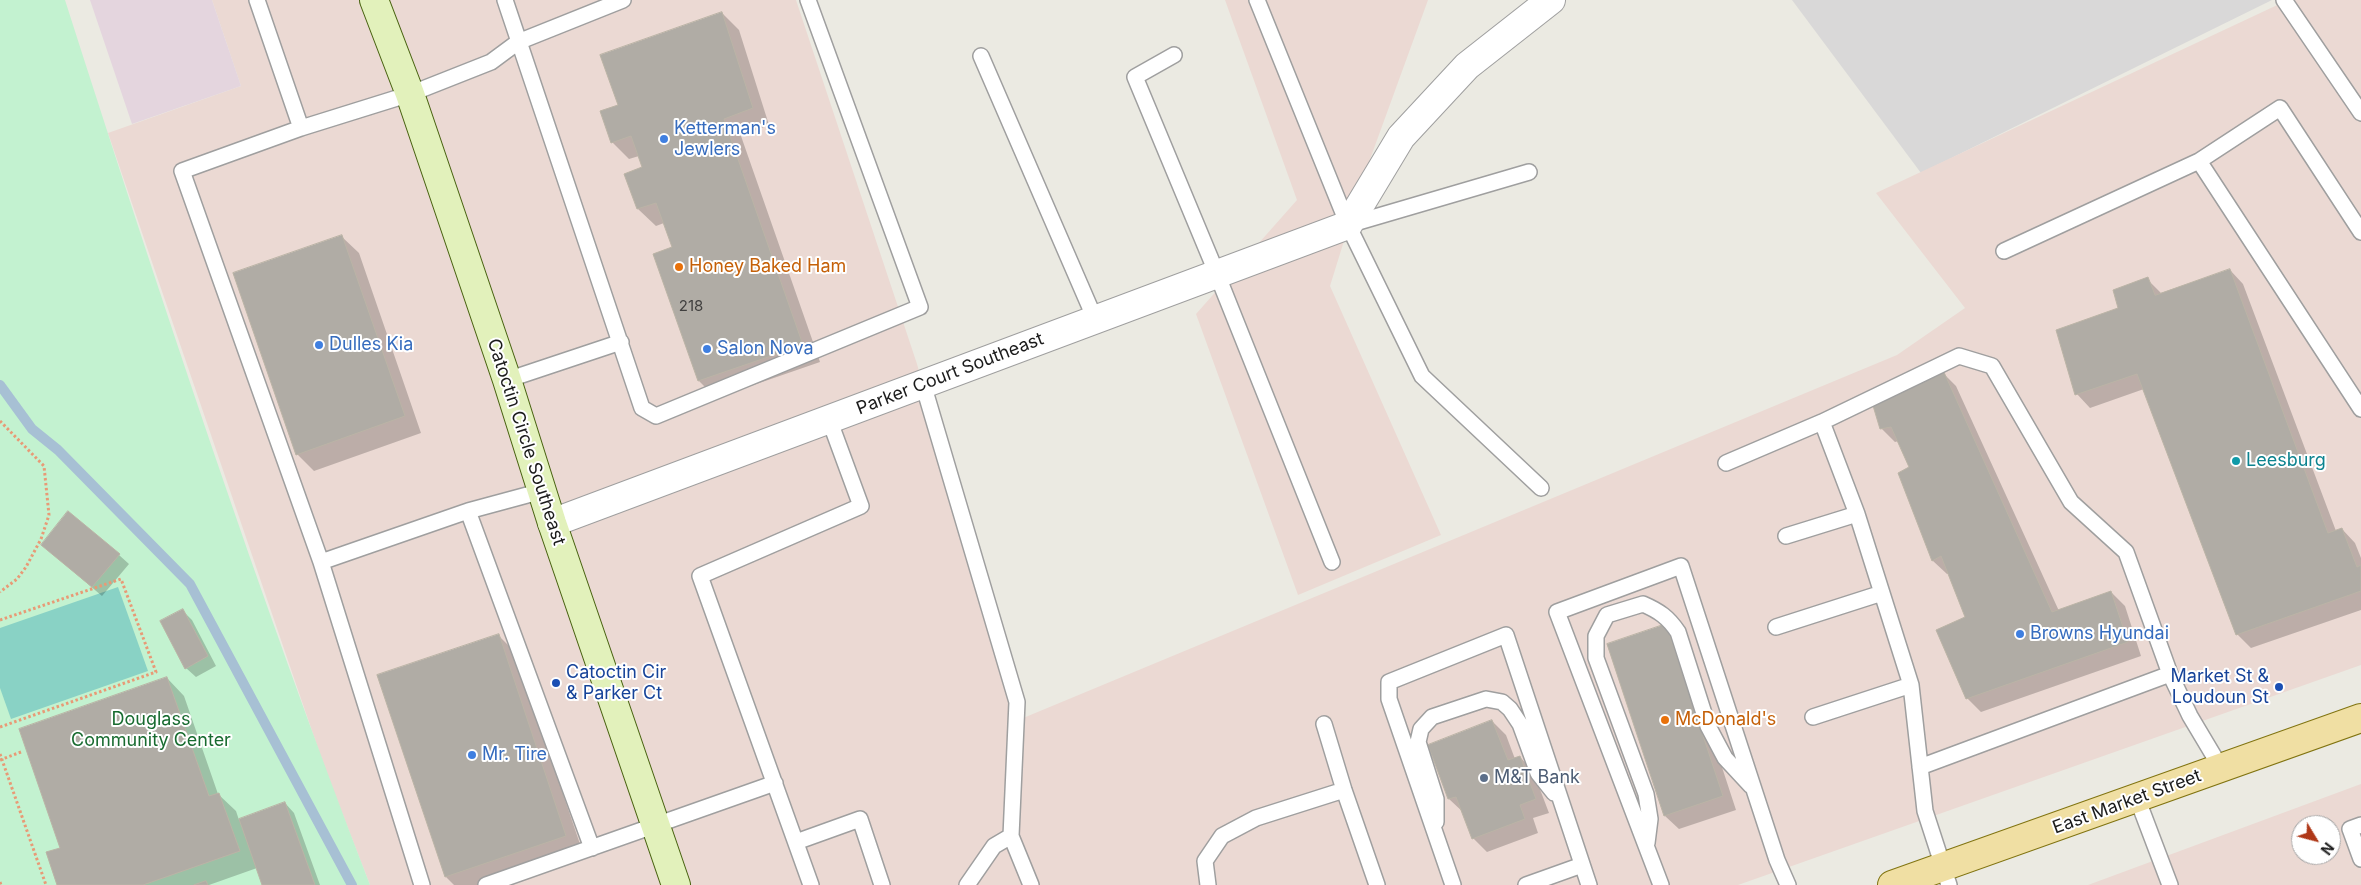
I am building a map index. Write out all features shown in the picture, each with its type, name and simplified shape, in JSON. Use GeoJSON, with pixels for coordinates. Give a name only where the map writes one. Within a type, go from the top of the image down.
{"type":"FeatureCollection","features":[{"type":"Feature","properties":{"kind":"main road","name":"Catoctin Circle Southeast"},"geometry":{"type":"LineString","coordinates":[[374,0],[410,94],[507,380],[552,523],[676,885]]}},
{"type":"Feature","properties":{"kind":"main road","name":"East Market Street"},"geometry":{"type":"LineString","coordinates":[[1892,885],[1946,876],[2137,798],[2361,718]]}},
{"type":"Feature","properties":{"kind":"street"},"geometry":{"type":"LineString","coordinates":[[1348,225],[1401,137],[1467,66],[1551,0]]}},
{"type":"Feature","properties":{"kind":"street","name":"Parker Court Southeast"},"geometry":{"type":"LineString","coordinates":[[552,523],[1348,225]]}},
{"type":"Feature","properties":{"kind":"lane"},"geometry":{"type":"LineString","coordinates":[[257,0],[301,128]]}},
{"type":"Feature","properties":{"kind":"lane"},"geometry":{"type":"LineString","coordinates":[[505,0],[642,408],[656,416],[920,307],[808,0]]}},
{"type":"Feature","properties":{"kind":"lane"},"geometry":{"type":"LineString","coordinates":[[422,885],[321,562],[182,171],[301,128],[410,94],[491,62],[518,42],[623,0]]}},
{"type":"Feature","properties":{"kind":"lane"},"geometry":{"type":"LineString","coordinates":[[1257,0],[1348,225],[1422,376],[1541,488]]}},
{"type":"Feature","properties":{"kind":"lane"},"geometry":{"type":"LineString","coordinates":[[2284,0],[2361,113]]}},
{"type":"Feature","properties":{"kind":"lane"},"geometry":{"type":"LineString","coordinates":[[1174,55],[1135,77],[1217,274],[1332,562]]}},
{"type":"Feature","properties":{"kind":"lane"},"geometry":{"type":"LineString","coordinates":[[981,56],[1096,320]]}},
{"type":"Feature","properties":{"kind":"lane"},"geometry":{"type":"LineString","coordinates":[[2004,251],[2199,161],[2280,108],[2361,232]]}},
{"type":"Feature","properties":{"kind":"lane"},"geometry":{"type":"LineString","coordinates":[[2199,161],[2361,409]]}},
{"type":"Feature","properties":{"kind":"lane","name":"Parker Court Southeast"},"geometry":{"type":"LineString","coordinates":[[1348,225],[1528,172]]}},
{"type":"Feature","properties":{"kind":"lane"},"geometry":{"type":"LineString","coordinates":[[507,380],[621,342]]}},
{"type":"Feature","properties":{"kind":"lane"},"geometry":{"type":"LineString","coordinates":[[1726,463],[1822,422],[1958,356],[1992,366],[2071,502],[2126,552],[2170,674],[2190,716],[2221,768]]}},
{"type":"Feature","properties":{"kind":"lane"},"geometry":{"type":"LineString","coordinates":[[922,384],[1017,702],[1011,836],[1031,885]]}},
{"type":"Feature","properties":{"kind":"lane"},"geometry":{"type":"LineString","coordinates":[[811,885],[700,576],[861,506],[829,419]]}},
{"type":"Feature","properties":{"kind":"lane"},"geometry":{"type":"LineString","coordinates":[[1822,422],[1857,514],[1911,685],[1925,811],[1946,876]]}},
{"type":"Feature","properties":{"kind":"lane"},"geometry":{"type":"LineString","coordinates":[[321,562],[468,511],[542,491]]}},
{"type":"Feature","properties":{"kind":"lane"},"geometry":{"type":"LineString","coordinates":[[468,511],[592,848]]}},
{"type":"Feature","properties":{"kind":"lane"},"geometry":{"type":"LineString","coordinates":[[1786,536],[1857,514]]}},
{"type":"Feature","properties":{"kind":"lane"},"geometry":{"type":"LineString","coordinates":[[1661,885],[1557,612],[1681,566],[1777,860],[1788,885]]}},
{"type":"Feature","properties":{"kind":"lane"},"geometry":{"type":"LineString","coordinates":[[1776,627],[1882,593]]}},
{"type":"Feature","properties":{"kind":"lane"},"geometry":{"type":"LineString","coordinates":[[1647,847],[1650,818],[1646,794],[1596,658],[1596,636],[1607,615],[1643,604],[1661,612],[1670,620],[1678,632],[1708,726],[1725,758],[1754,788]]}},
{"type":"Feature","properties":{"kind":"lane"},"geometry":{"type":"LineString","coordinates":[[1453,885],[1389,699],[1389,682],[1506,635],[1589,885]]}},
{"type":"Feature","properties":{"kind":"lane"},"geometry":{"type":"LineString","coordinates":[[1920,767],[2170,674]]}},
{"type":"Feature","properties":{"kind":"lane"},"geometry":{"type":"LineString","coordinates":[[1813,717],[1911,685]]}},
{"type":"Feature","properties":{"kind":"lane"},"geometry":{"type":"LineString","coordinates":[[1436,833],[1436,799],[1418,742],[1421,729],[1432,717],[1486,699],[1502,702],[1510,709],[1520,724],[1538,773],[1561,802]]}},
{"type":"Feature","properties":{"kind":"lane"},"geometry":{"type":"LineString","coordinates":[[1324,724],[1376,885]]}},
{"type":"Feature","properties":{"kind":"lane"},"geometry":{"type":"LineString","coordinates":[[486,885],[775,783]]}},
{"type":"Feature","properties":{"kind":"lane"},"geometry":{"type":"LineString","coordinates":[[1208,885],[1205,862],[1222,836],[1256,818],[1344,790]]}},
{"type":"Feature","properties":{"kind":"lane"},"geometry":{"type":"LineString","coordinates":[[2137,798],[2170,885]]}},
{"type":"Feature","properties":{"kind":"lane"},"geometry":{"type":"LineString","coordinates":[[796,842],[860,819],[882,885]]}},
{"type":"Feature","properties":{"kind":"lane"},"geometry":{"type":"LineString","coordinates":[[2361,825],[2350,829],[2361,859]]}},
{"type":"Feature","properties":{"kind":"lane"},"geometry":{"type":"LineString","coordinates":[[967,885],[994,846],[1011,836]]}},
{"type":"Feature","properties":{"kind":"lane"},"geometry":{"type":"LineString","coordinates":[[1526,885],[1582,865]]}},
{"type":"Feature","properties":{"kind":"path"},"geometry":{"type":"LineString","coordinates":[[0,421],[44,466],[49,515],[41,539],[26,567],[17,579],[0,592]]}},
{"type":"Feature","properties":{"kind":"path"},"geometry":{"type":"LineString","coordinates":[[0,620],[121,579],[156,672],[0,727]]}},
{"type":"Feature","properties":{"kind":"path"},"geometry":{"type":"LineString","coordinates":[[1,760],[21,752]]}},
{"type":"Feature","properties":{"kind":"path"},"geometry":{"type":"LineString","coordinates":[[0,754],[46,885]]}},
{"type":"Feature","properties":{"kind":"shaded area"},"geometry":{"type":"Polygon","coordinates":[[[90,0],[212,0],[241,86],[132,124],[90,0]]]}},
{"type":"Feature","properties":{"kind":"shaded area"},"geometry":{"type":"Polygon","coordinates":[[[212,0],[796,0],[917,364],[1016,721],[1897,355],[1965,308],[1876,193],[2288,0],[2361,0],[2361,665],[1738,885],[370,885],[325,769],[108,133],[241,86],[212,0]]]}},
{"type":"Feature","properties":{"kind":"shaded area"},"geometry":{"type":"Polygon","coordinates":[[[1225,0],[1428,0],[1365,173],[1330,286],[1441,535],[1298,595],[1196,314],[1297,200],[1225,0]]]}},
{"type":"Feature","properties":{"kind":"shaded area"},"geometry":{"type":"Polygon","coordinates":[[[1792,0],[2272,0],[1921,173],[1792,0]]]}},
{"type":"Feature","properties":{"kind":"shaded area"},"geometry":{"type":"Polygon","coordinates":[[[118,587],[148,671],[11,719],[0,688],[0,628],[118,587]]]}},
{"type":"Feature","properties":{"kind":"shaded area"},"geometry":{"type":"Polygon","coordinates":[[[2361,784],[2361,885],[2088,885],[2361,784]]]}},
{"type":"Feature","properties":{"kind":"green space","name":"Douglass Community Center"},"geometry":{"type":"Polygon","coordinates":[[[0,0],[65,0],[211,445],[288,666],[370,885],[0,885],[0,0]]]}},
{"type":"Feature","properties":{"kind":"building"},"geometry":{"type":"Polygon","coordinates":[[[722,12],[753,108],[724,119],[803,345],[698,381],[653,254],[672,247],[656,203],[637,209],[624,174],[642,167],[631,136],[611,143],[600,111],[618,105],[600,55],[722,12]]]}},
{"type":"Feature","properties":{"kind":"building","name":"Dulles Kia"},"geometry":{"type":"Polygon","coordinates":[[[342,235],[405,416],[296,455],[233,273],[342,235]]]}},
{"type":"Feature","properties":{"kind":"building","name":"Leesburg"},"geometry":{"type":"Polygon","coordinates":[[[2230,269],[2328,533],[2342,528],[2357,567],[2361,565],[2361,591],[2236,635],[2137,374],[2075,395],[2056,330],[2118,308],[2113,290],[2148,277],[2155,295],[2230,269]]]}},
{"type":"Feature","properties":{"kind":"building"},"geometry":{"type":"Polygon","coordinates":[[[1943,370],[2052,612],[2111,591],[2128,642],[1966,699],[1936,630],[1965,617],[1941,556],[1932,561],[1898,473],[1909,467],[1891,427],[1880,429],[1871,399],[1943,370]]]}},
{"type":"Feature","properties":{"kind":"building"},"geometry":{"type":"Polygon","coordinates":[[[68,511],[120,554],[92,587],[41,545],[68,511]]]}},
{"type":"Feature","properties":{"kind":"building"},"geometry":{"type":"Polygon","coordinates":[[[183,609],[208,656],[185,669],[160,621],[183,609]]]}},
{"type":"Feature","properties":{"kind":"building","name":"McDonald's"},"geometry":{"type":"Polygon","coordinates":[[[1666,624],[1723,796],[1664,816],[1607,644],[1666,624]]]}},
{"type":"Feature","properties":{"kind":"building","name":"Mr. Tire"},"geometry":{"type":"Polygon","coordinates":[[[499,634],[566,836],[445,877],[377,675],[499,634]]]}},
{"type":"Feature","properties":{"kind":"building","name":"Douglass Community Center"},"geometry":{"type":"Polygon","coordinates":[[[167,677],[209,796],[219,793],[240,851],[143,885],[57,885],[46,852],[60,848],[19,729],[167,677]]]}},
{"type":"Feature","properties":{"kind":"building","name":"M&T Bank"},"geometry":{"type":"Polygon","coordinates":[[[1492,720],[1508,760],[1520,756],[1536,799],[1520,805],[1525,819],[1472,839],[1456,797],[1448,799],[1428,745],[1492,720]]]}},
{"type":"Feature","properties":{"kind":"building"},"geometry":{"type":"Polygon","coordinates":[[[285,802],[315,885],[262,885],[239,819],[285,802]]]}},
{"type":"Feature","properties":{"kind":"building"},"geometry":{"type":"Polygon","coordinates":[[[206,881],[208,885],[194,885],[206,881]]]}},
{"type":"Feature","properties":{"kind":"waterway"},"geometry":{"type":"LineString","coordinates":[[0,385],[32,429],[58,450],[190,584],[352,885]]}},
{"type":"Feature","properties":{"kind":"place","name":"Ketterman's Jewlers"},"geometry":{"type":"Point","coordinates":[664,139]}},
{"type":"Feature","properties":{"kind":"place","name":"Honey Baked Ham"},"geometry":{"type":"Point","coordinates":[679,267]}},
{"type":"Feature","properties":{"kind":"place","name":"Dulles Kia"},"geometry":{"type":"Point","coordinates":[319,345]}},
{"type":"Feature","properties":{"kind":"place","name":"Salon Nova"},"geometry":{"type":"Point","coordinates":[707,349]}},
{"type":"Feature","properties":{"kind":"place","name":"Leesburg"},"geometry":{"type":"Point","coordinates":[2236,461]}},
{"type":"Feature","properties":{"kind":"place","name":"Browns Hyundai"},"geometry":{"type":"Point","coordinates":[2020,634]}},
{"type":"Feature","properties":{"kind":"place","name":"Catoctin Cir & Parker Ct"},"geometry":{"type":"Point","coordinates":[556,683]}},
{"type":"Feature","properties":{"kind":"place","name":"Market St & Loudoun St"},"geometry":{"type":"Point","coordinates":[2279,687]}},
{"type":"Feature","properties":{"kind":"place","name":"McDonald's"},"geometry":{"type":"Point","coordinates":[1665,720]}},
{"type":"Feature","properties":{"kind":"place","name":"Mr. Tire"},"geometry":{"type":"Point","coordinates":[472,755]}},
{"type":"Feature","properties":{"kind":"place","name":"M&T Bank"},"geometry":{"type":"Point","coordinates":[1484,778]}}]}
